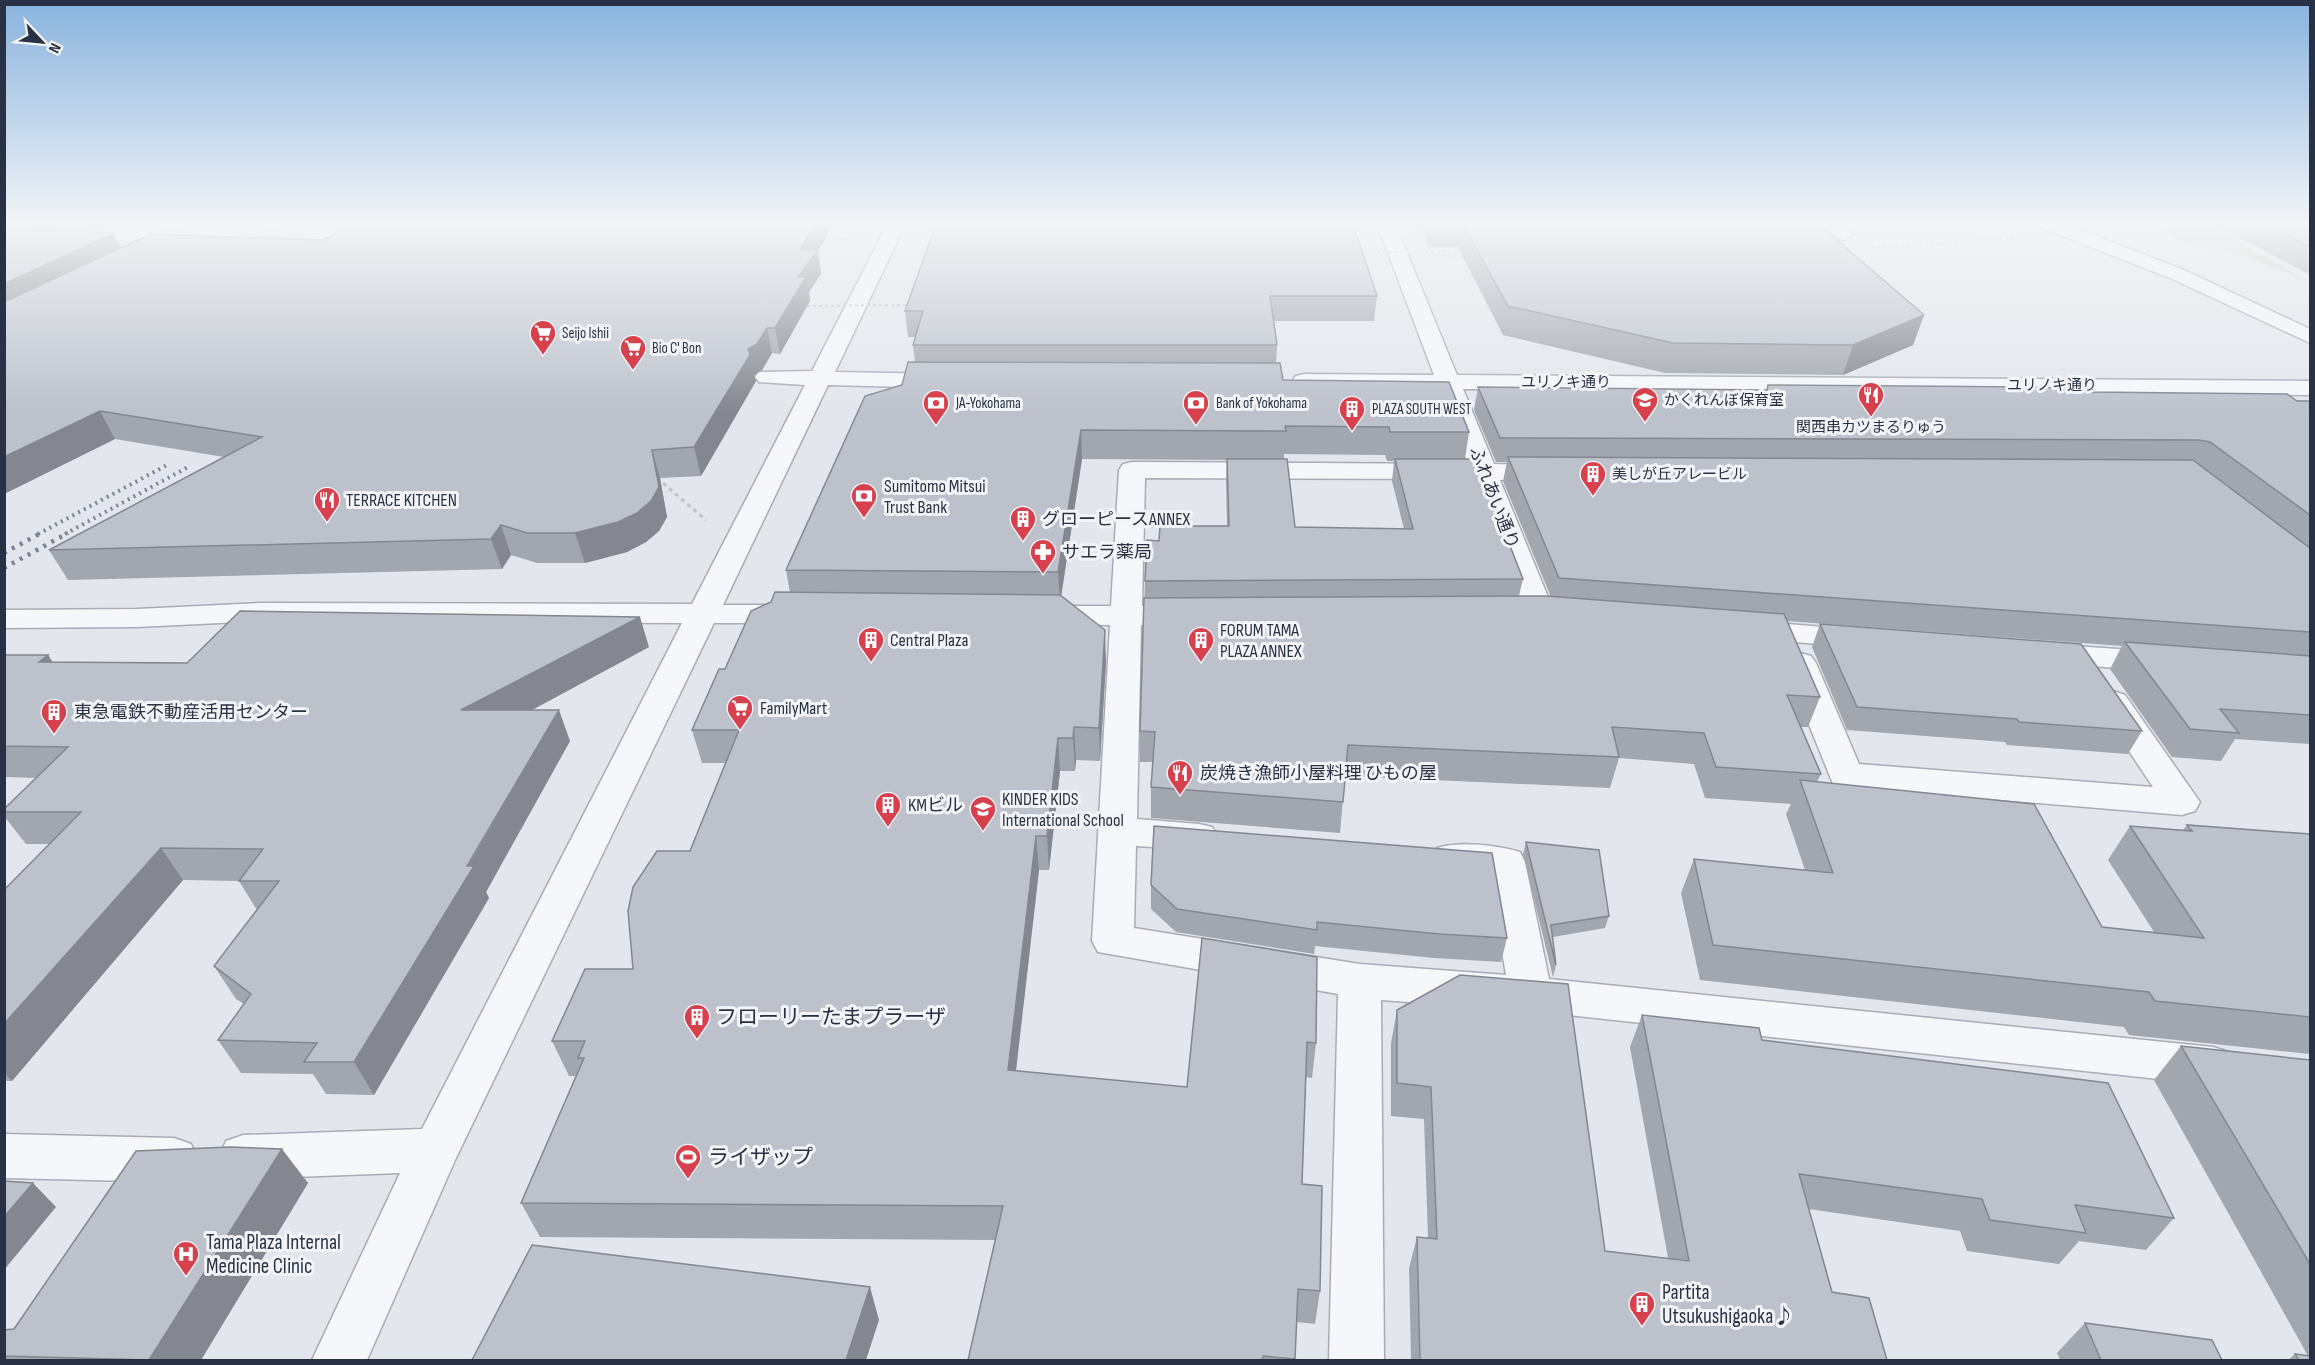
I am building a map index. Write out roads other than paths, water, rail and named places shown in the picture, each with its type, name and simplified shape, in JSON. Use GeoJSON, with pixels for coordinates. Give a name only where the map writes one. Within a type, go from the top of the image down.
{"type":"FeatureCollection","features":[{"type":"Feature","properties":{"kind":"street"},"geometry":{"type":"LineString","coordinates":[[339,1360],[436,1150],[867,285]]}},
{"type":"Feature","properties":{"kind":"street","name":"ふれあい通り"},"geometry":{"type":"LineString","coordinates":[[1410,285],[1482,472],[1552,615],[1504,615]]}},
{"type":"Feature","properties":{"kind":"street"},"geometry":{"type":"LineString","coordinates":[[2200,285],[2257,309],[2310,338]]}},
{"type":"Feature","properties":{"kind":"street"},"geometry":{"type":"LineString","coordinates":[[766,377],[871,382],[965,381]]}},
{"type":"Feature","properties":{"kind":"street","name":"ユリノキ通り"},"geometry":{"type":"LineString","coordinates":[[1283,381],[2310,387]]}},
{"type":"Feature","properties":{"kind":"street"},"geometry":{"type":"LineString","coordinates":[[1577,472],[1132,470],[1113,941],[1360,981],[1531,994],[2252,1070]]}},
{"type":"Feature","properties":{"kind":"street"},"geometry":{"type":"LineString","coordinates":[[4,620],[137,618],[260,612],[824,614]]}},
{"type":"Feature","properties":{"kind":"street"},"geometry":{"type":"LineString","coordinates":[[1012,615],[1220,616]]}},
{"type":"Feature","properties":{"kind":"street"},"geometry":{"type":"LineString","coordinates":[[1717,628],[1894,642]]}},
{"type":"Feature","properties":{"kind":"street"},"geometry":{"type":"LineString","coordinates":[[1788,633],[1846,775],[2182,802],[2081,656]]}},
{"type":"Feature","properties":{"kind":"street"},"geometry":{"type":"LineString","coordinates":[[2022,652],[2184,663]]}},
{"type":"Feature","properties":{"kind":"street"},"geometry":{"type":"LineString","coordinates":[[1117,831],[1235,840]]}},
{"type":"Feature","properties":{"kind":"street"},"geometry":{"type":"LineString","coordinates":[[1412,854],[1506,862],[1531,994]]}},
{"type":"Feature","properties":{"kind":"street"},"geometry":{"type":"LineString","coordinates":[[1356,1360],[1360,981]]}},
{"type":"Feature","properties":{"kind":"street"},"geometry":{"type":"LineString","coordinates":[[4,1156],[151,1161],[436,1150]]}},
{"type":"Feature","properties":{"kind":"street"},"geometry":{"type":"LineString","coordinates":[[119,1208],[151,1161]]}},
{"type":"Feature","properties":{"kind":"railway"},"geometry":{"type":"LineString","coordinates":[[38,534],[169,464]]}},
{"type":"Feature","properties":{"kind":"railway"},"geometry":{"type":"LineString","coordinates":[[65,534],[190,466]]}},
{"type":"Feature","properties":{"kind":"railway"},"geometry":{"type":"LineString","coordinates":[[4,553],[41,533]]}},
{"type":"Feature","properties":{"kind":"railway"},"geometry":{"type":"LineString","coordinates":[[4,568],[68,533]]}},
{"type":"Feature","properties":{"kind":"place","name":"Seijo Ishii"},"geometry":{"type":"Point","coordinates":[543,356]}},
{"type":"Feature","properties":{"kind":"place","name":"Bio C' Bon"},"geometry":{"type":"Point","coordinates":[633,371]}},
{"type":"Feature","properties":{"kind":"place","name":"関西串カツまるりゅう"},"geometry":{"type":"Point","coordinates":[1871,418]}},
{"type":"Feature","properties":{"kind":"place","name":"かくれんぼ保育室"},"geometry":{"type":"Point","coordinates":[1645,423]}},
{"type":"Feature","properties":{"kind":"place","name":"JA-Yokohama"},"geometry":{"type":"Point","coordinates":[936,426]}},
{"type":"Feature","properties":{"kind":"place","name":"Bank of Yokohama"},"geometry":{"type":"Point","coordinates":[1196,426]}},
{"type":"Feature","properties":{"kind":"place","name":"PLAZA SOUTH WEST"},"geometry":{"type":"Point","coordinates":[1352,432]}},
{"type":"Feature","properties":{"kind":"place","name":"美しが丘アレービル"},"geometry":{"type":"Point","coordinates":[1593,497]}},
{"type":"Feature","properties":{"kind":"place","name":"Sumitomo Mitsui Trust Bank"},"geometry":{"type":"Point","coordinates":[864,519]}},
{"type":"Feature","properties":{"kind":"place","name":"TERRACE KITCHEN"},"geometry":{"type":"Point","coordinates":[327,523]}},
{"type":"Feature","properties":{"kind":"place","name":"グローピースANNEX"},"geometry":{"type":"Point","coordinates":[1023,542]}},
{"type":"Feature","properties":{"kind":"place","name":"サエラ薬局"},"geometry":{"type":"Point","coordinates":[1043,575]}},
{"type":"Feature","properties":{"kind":"place","name":"Central Plaza"},"geometry":{"type":"Point","coordinates":[871,663]}},
{"type":"Feature","properties":{"kind":"place","name":"FORUM TAMA PLAZA ANNEX"},"geometry":{"type":"Point","coordinates":[1201,663]}},
{"type":"Feature","properties":{"kind":"place","name":"FamilyMart"},"geometry":{"type":"Point","coordinates":[740,731]}},
{"type":"Feature","properties":{"kind":"place","name":"東急電鉄不動産活用センター"},"geometry":{"type":"Point","coordinates":[54,735]}},
{"type":"Feature","properties":{"kind":"place","name":"炭焼き漁師小屋料理 ひもの屋"},"geometry":{"type":"Point","coordinates":[1180,796]}},
{"type":"Feature","properties":{"kind":"place","name":"KMビル"},"geometry":{"type":"Point","coordinates":[888,828]}},
{"type":"Feature","properties":{"kind":"place","name":"KINDER KIDS International School"},"geometry":{"type":"Point","coordinates":[983,832]}},
{"type":"Feature","properties":{"kind":"place","name":"フローリーたまプラーザ"},"geometry":{"type":"Point","coordinates":[697,1040]}},
{"type":"Feature","properties":{"kind":"place","name":"ライザップ"},"geometry":{"type":"Point","coordinates":[688,1180]}},
{"type":"Feature","properties":{"kind":"place","name":"Tama Plaza Internal Medicine Clinic"},"geometry":{"type":"Point","coordinates":[186,1277]}},
{"type":"Feature","properties":{"kind":"place","name":"Partita Utsukushigaoka♪"},"geometry":{"type":"Point","coordinates":[1642,1327]}}]}
